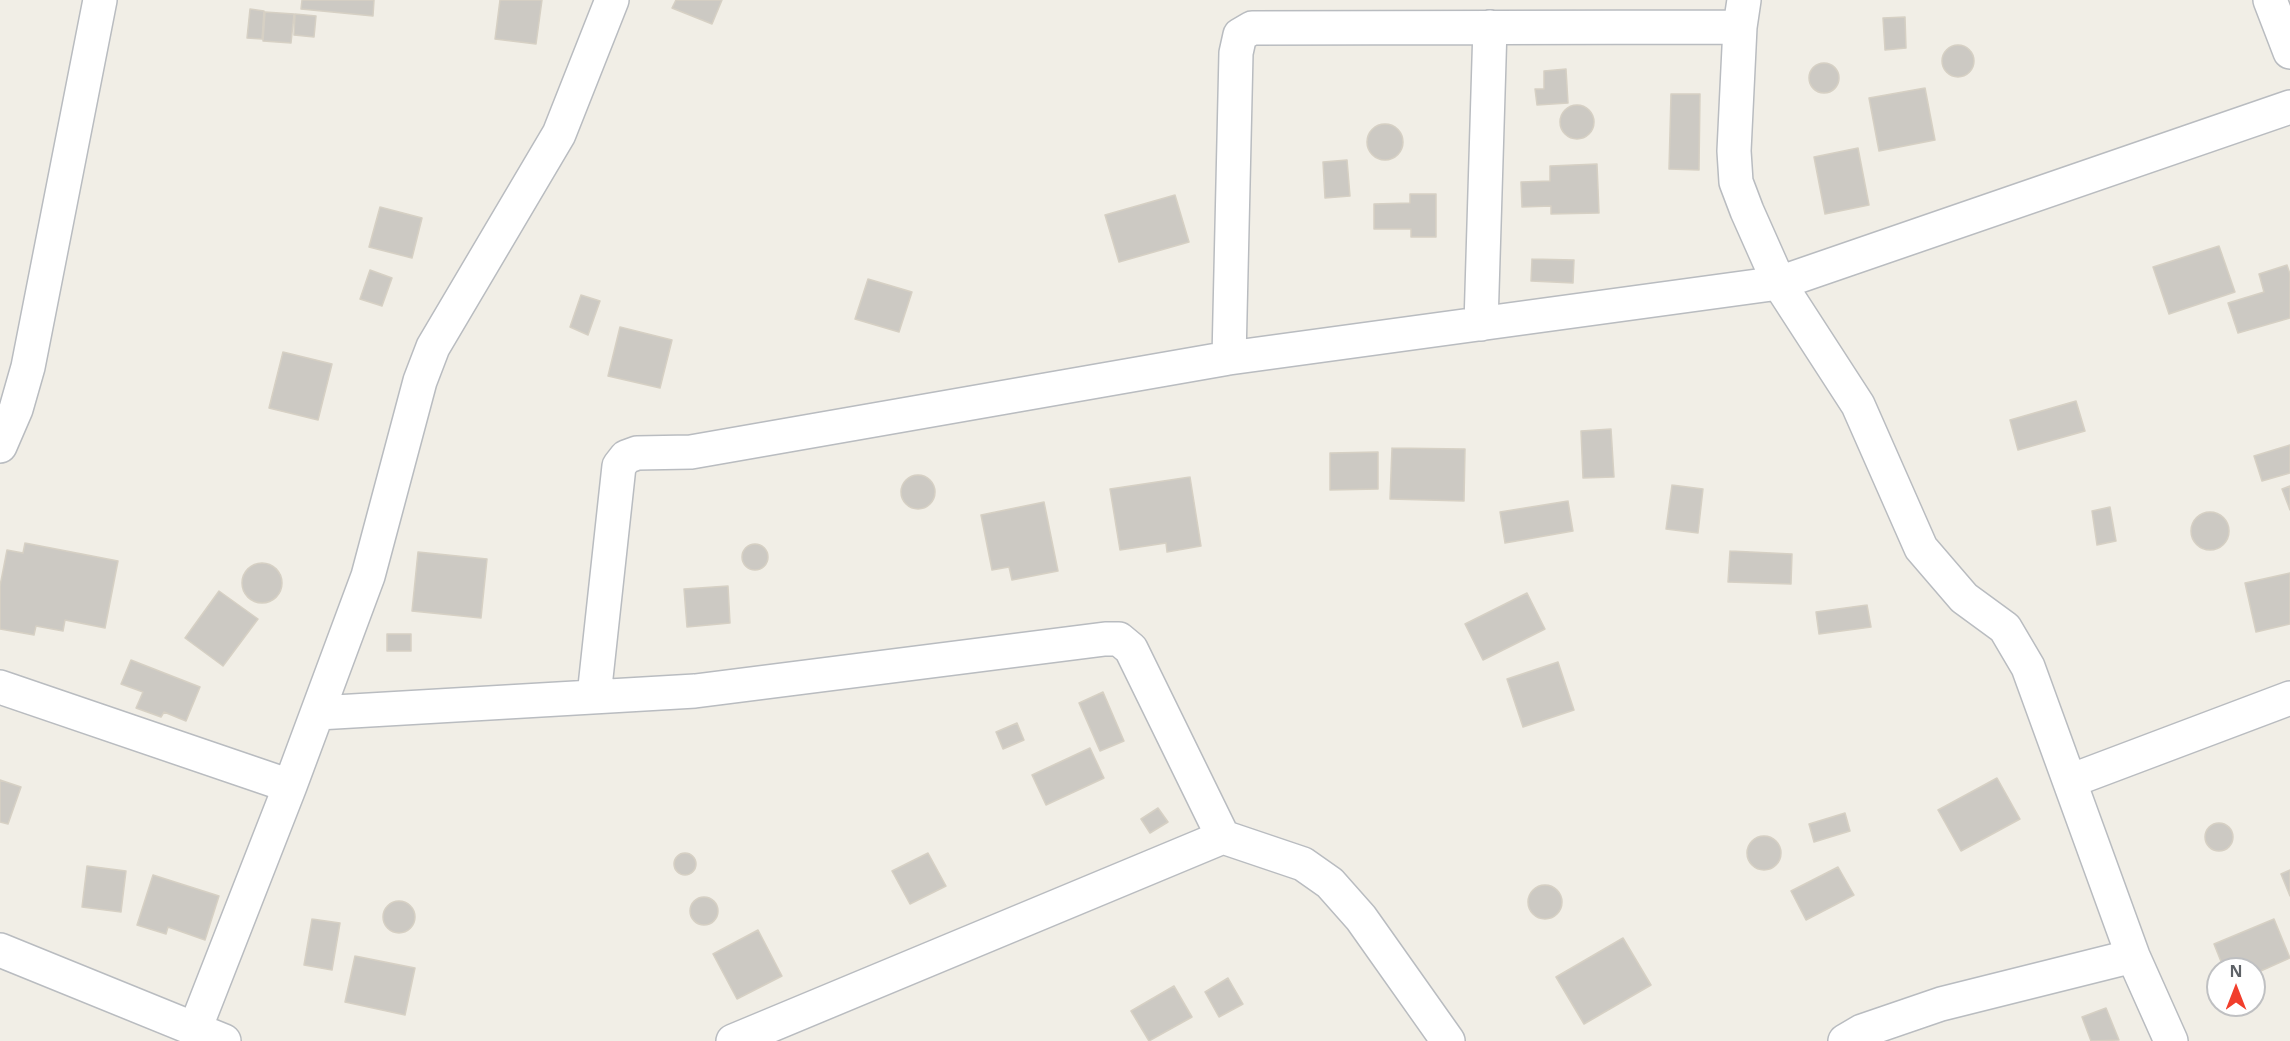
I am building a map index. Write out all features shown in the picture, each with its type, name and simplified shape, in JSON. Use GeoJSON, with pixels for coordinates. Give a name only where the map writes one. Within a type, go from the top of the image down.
{"type":"FeatureCollection","features":[{"type":"Feature","properties":{"kind":"street"},"geometry":{"type":"LineString","coordinates":[[0,446],[16,409],[28,367],[100,0]]}},
{"type":"Feature","properties":{"kind":"street"},"geometry":{"type":"LineString","coordinates":[[0,950],[209,1035],[290,786],[368,576],[420,381],[433,347],[559,134],[612,0]]}},
{"type":"Feature","properties":{"kind":"street"},"geometry":{"type":"LineString","coordinates":[[2270,0],[2290,52]]}},
{"type":"Feature","properties":{"kind":"street"},"geometry":{"type":"LineString","coordinates":[[1228,358],[1236,53],[1240,36],[1252,28],[1490,27],[1742,13],[1734,151],[1736,182],[1747,211],[1779,283],[1858,405],[1921,548],[1964,598],[2005,628],[2028,667],[2133,956],[2171,1041]]}},
{"type":"Feature","properties":{"kind":"street"},"geometry":{"type":"LineString","coordinates":[[1480,324],[1490,27]]}},
{"type":"Feature","properties":{"kind":"street"},"geometry":{"type":"LineString","coordinates":[[594,696],[619,466],[626,458],[637,453],[691,452],[1228,358],[1779,283],[2290,107]]}},
{"type":"Feature","properties":{"kind":"street"},"geometry":{"type":"LineString","coordinates":[[318,713],[695,691],[1119,639],[1131,649],[1223,837]]}},
{"type":"Feature","properties":{"kind":"street"},"geometry":{"type":"LineString","coordinates":[[0,687],[290,786]]}},
{"type":"Feature","properties":{"kind":"street"},"geometry":{"type":"LineString","coordinates":[[2070,781],[2290,698]]}},
{"type":"Feature","properties":{"kind":"street"},"geometry":{"type":"LineString","coordinates":[[732,1041],[1223,837],[1303,864],[1330,883],[1361,918],[1448,1041]]}},
{"type":"Feature","properties":{"kind":"street"},"geometry":{"type":"LineString","coordinates":[[1845,1041],[1862,1031],[1941,1004],[2133,956]]}},
{"type":"Feature","properties":{"kind":"building"},"geometry":{"type":"Polygon","coordinates":[[[302,0],[374,0],[373,16],[301,9],[302,0]]]}},
{"type":"Feature","properties":{"kind":"building"},"geometry":{"type":"Polygon","coordinates":[[[500,0],[542,0],[536,44],[495,39],[500,0]]]}},
{"type":"Feature","properties":{"kind":"building"},"geometry":{"type":"Polygon","coordinates":[[[676,0],[722,0],[712,24],[672,8],[676,0]]]}},
{"type":"Feature","properties":{"kind":"building"},"geometry":{"type":"Polygon","coordinates":[[[250,9],[264,11],[262,39],[247,38],[250,9]]]}},
{"type":"Feature","properties":{"kind":"building"},"geometry":{"type":"Polygon","coordinates":[[[265,12],[294,14],[291,43],[263,41],[265,12]]]}},
{"type":"Feature","properties":{"kind":"building"},"geometry":{"type":"Polygon","coordinates":[[[295,14],[316,16],[314,37],[294,35],[295,14]]]}},
{"type":"Feature","properties":{"kind":"building"},"geometry":{"type":"Polygon","coordinates":[[[1905,17],[1906,48],[1885,50],[1883,18],[1905,17]]]}},
{"type":"Feature","properties":{"kind":"building"},"geometry":{"type":"Polygon","coordinates":[[[1958,45],[1969,50],[1974,61],[1969,72],[1958,77],[1947,72],[1942,61],[1947,50],[1958,45]]]}},
{"type":"Feature","properties":{"kind":"building"},"geometry":{"type":"Polygon","coordinates":[[[1824,63],[1835,67],[1839,78],[1835,89],[1824,93],[1813,89],[1809,78],[1813,67],[1824,63]]]}},
{"type":"Feature","properties":{"kind":"building"},"geometry":{"type":"Polygon","coordinates":[[[1566,69],[1568,103],[1537,105],[1535,89],[1544,89],[1544,71],[1566,69]]]}},
{"type":"Feature","properties":{"kind":"building"},"geometry":{"type":"Polygon","coordinates":[[[1925,88],[1935,140],[1879,151],[1869,98],[1925,88]]]}},
{"type":"Feature","properties":{"kind":"building"},"geometry":{"type":"Polygon","coordinates":[[[1671,94],[1700,94],[1699,170],[1669,169],[1671,94]]]}},
{"type":"Feature","properties":{"kind":"building"},"geometry":{"type":"Polygon","coordinates":[[[1577,105],[1589,110],[1594,122],[1589,134],[1577,139],[1565,134],[1560,122],[1565,110],[1577,105]]]}},
{"type":"Feature","properties":{"kind":"building"},"geometry":{"type":"Polygon","coordinates":[[[1385,124],[1398,129],[1403,142],[1398,155],[1385,160],[1372,155],[1367,142],[1372,129],[1385,124]]]}},
{"type":"Feature","properties":{"kind":"building"},"geometry":{"type":"Polygon","coordinates":[[[1858,148],[1869,205],[1825,214],[1814,157],[1858,148]]]}},
{"type":"Feature","properties":{"kind":"building"},"geometry":{"type":"Polygon","coordinates":[[[1347,160],[1350,196],[1325,198],[1323,162],[1347,160]]]}},
{"type":"Feature","properties":{"kind":"building"},"geometry":{"type":"Polygon","coordinates":[[[1597,164],[1599,213],[1551,214],[1551,206],[1522,207],[1521,182],[1550,181],[1550,166],[1597,164]]]}},
{"type":"Feature","properties":{"kind":"building"},"geometry":{"type":"Polygon","coordinates":[[[1410,194],[1436,194],[1436,237],[1411,237],[1411,229],[1374,229],[1374,204],[1410,203],[1410,194]]]}},
{"type":"Feature","properties":{"kind":"building"},"geometry":{"type":"Polygon","coordinates":[[[1175,195],[1189,242],[1119,262],[1105,215],[1175,195]]]}},
{"type":"Feature","properties":{"kind":"building"},"geometry":{"type":"Polygon","coordinates":[[[380,207],[422,218],[412,258],[369,247],[380,207]]]}},
{"type":"Feature","properties":{"kind":"building"},"geometry":{"type":"Polygon","coordinates":[[[2219,246],[2235,292],[2169,314],[2153,267],[2219,246]]]}},
{"type":"Feature","properties":{"kind":"building"},"geometry":{"type":"Polygon","coordinates":[[[1532,259],[1574,260],[1573,283],[1531,281],[1532,259]]]}},
{"type":"Feature","properties":{"kind":"building"},"geometry":{"type":"Polygon","coordinates":[[[2287,265],[2290,274],[2290,318],[2238,333],[2228,303],[2264,292],[2259,274],[2287,265]]]}},
{"type":"Feature","properties":{"kind":"building"},"geometry":{"type":"Polygon","coordinates":[[[370,270],[392,278],[382,306],[360,299],[370,270]]]}},
{"type":"Feature","properties":{"kind":"building"},"geometry":{"type":"Polygon","coordinates":[[[868,279],[912,292],[899,332],[855,319],[868,279]]]}},
{"type":"Feature","properties":{"kind":"building"},"geometry":{"type":"Polygon","coordinates":[[[581,295],[600,301],[588,335],[570,327],[581,295]]]}},
{"type":"Feature","properties":{"kind":"building"},"geometry":{"type":"Polygon","coordinates":[[[620,327],[672,340],[660,388],[608,376],[620,327]]]}},
{"type":"Feature","properties":{"kind":"building"},"geometry":{"type":"Polygon","coordinates":[[[283,352],[332,364],[318,420],[269,408],[283,352]]]}},
{"type":"Feature","properties":{"kind":"building"},"geometry":{"type":"Polygon","coordinates":[[[2076,401],[2085,431],[2018,450],[2010,420],[2076,401]]]}},
{"type":"Feature","properties":{"kind":"building"},"geometry":{"type":"Polygon","coordinates":[[[1611,429],[1614,477],[1583,478],[1581,431],[1611,429]]]}},
{"type":"Feature","properties":{"kind":"building"},"geometry":{"type":"Polygon","coordinates":[[[2290,445],[2290,473],[2262,481],[2254,456],[2290,445]]]}},
{"type":"Feature","properties":{"kind":"building"},"geometry":{"type":"Polygon","coordinates":[[[1392,448],[1465,449],[1464,501],[1390,499],[1392,448]]]}},
{"type":"Feature","properties":{"kind":"building"},"geometry":{"type":"Polygon","coordinates":[[[1378,452],[1378,489],[1330,490],[1330,453],[1378,452]]]}},
{"type":"Feature","properties":{"kind":"building"},"geometry":{"type":"Polygon","coordinates":[[[918,475],[930,480],[935,492],[930,504],[918,509],[906,504],[901,492],[906,480],[918,475]]]}},
{"type":"Feature","properties":{"kind":"building"},"geometry":{"type":"Polygon","coordinates":[[[1190,477],[1201,546],[1167,552],[1166,543],[1120,550],[1110,489],[1190,477]]]}},
{"type":"Feature","properties":{"kind":"building"},"geometry":{"type":"Polygon","coordinates":[[[1672,485],[1703,489],[1698,533],[1666,529],[1672,485]]]}},
{"type":"Feature","properties":{"kind":"building"},"geometry":{"type":"Polygon","coordinates":[[[2290,486],[2290,510],[2282,489],[2290,486]]]}},
{"type":"Feature","properties":{"kind":"building"},"geometry":{"type":"Polygon","coordinates":[[[1568,501],[1573,531],[1505,543],[1500,512],[1568,501]]]}},
{"type":"Feature","properties":{"kind":"building"},"geometry":{"type":"Polygon","coordinates":[[[1044,502],[1058,571],[1012,580],[1009,567],[992,570],[981,515],[1044,502]]]}},
{"type":"Feature","properties":{"kind":"building"},"geometry":{"type":"Polygon","coordinates":[[[2110,507],[2116,541],[2097,545],[2092,511],[2110,507]]]}},
{"type":"Feature","properties":{"kind":"building"},"geometry":{"type":"Polygon","coordinates":[[[2210,512],[2224,517],[2229,531],[2224,545],[2210,550],[2196,545],[2191,531],[2196,517],[2210,512]]]}},
{"type":"Feature","properties":{"kind":"building"},"geometry":{"type":"Polygon","coordinates":[[[25,543],[118,561],[105,628],[65,620],[63,631],[36,626],[34,635],[0,629],[0,586],[7,550],[23,553],[25,543]]]}},
{"type":"Feature","properties":{"kind":"building"},"geometry":{"type":"Polygon","coordinates":[[[755,544],[764,548],[768,557],[764,566],[755,570],[746,566],[742,557],[746,548],[755,544]]]}},
{"type":"Feature","properties":{"kind":"building"},"geometry":{"type":"Polygon","coordinates":[[[1730,551],[1792,554],[1791,584],[1728,582],[1730,551]]]}},
{"type":"Feature","properties":{"kind":"building"},"geometry":{"type":"Polygon","coordinates":[[[418,552],[487,559],[481,618],[412,611],[418,552]]]}},
{"type":"Feature","properties":{"kind":"building"},"geometry":{"type":"Polygon","coordinates":[[[262,563],[276,569],[282,583],[276,597],[262,603],[248,597],[242,583],[248,569],[262,563]]]}},
{"type":"Feature","properties":{"kind":"building"},"geometry":{"type":"Polygon","coordinates":[[[2290,573],[2290,624],[2256,632],[2245,583],[2290,573]]]}},
{"type":"Feature","properties":{"kind":"building"},"geometry":{"type":"Polygon","coordinates":[[[728,586],[730,623],[687,627],[684,589],[728,586]]]}},
{"type":"Feature","properties":{"kind":"building"},"geometry":{"type":"Polygon","coordinates":[[[219,591],[258,619],[223,666],[185,638],[219,591]]]}},
{"type":"Feature","properties":{"kind":"building"},"geometry":{"type":"Polygon","coordinates":[[[1527,593],[1545,629],[1483,660],[1465,624],[1527,593]]]}},
{"type":"Feature","properties":{"kind":"building"},"geometry":{"type":"Polygon","coordinates":[[[1867,605],[1871,627],[1819,634],[1816,612],[1867,605]]]}},
{"type":"Feature","properties":{"kind":"building"},"geometry":{"type":"Polygon","coordinates":[[[387,634],[411,634],[411,651],[387,651],[387,634]]]}},
{"type":"Feature","properties":{"kind":"building"},"geometry":{"type":"Polygon","coordinates":[[[131,660],[200,687],[186,721],[164,712],[161,717],[136,708],[143,692],[121,684],[131,660]]]}},
{"type":"Feature","properties":{"kind":"building"},"geometry":{"type":"Polygon","coordinates":[[[1558,662],[1574,710],[1523,727],[1507,679],[1558,662]]]}},
{"type":"Feature","properties":{"kind":"building"},"geometry":{"type":"Polygon","coordinates":[[[1103,692],[1124,741],[1100,751],[1079,703],[1103,692]]]}},
{"type":"Feature","properties":{"kind":"building"},"geometry":{"type":"Polygon","coordinates":[[[1017,723],[1024,740],[1003,749],[996,732],[1017,723]]]}},
{"type":"Feature","properties":{"kind":"building"},"geometry":{"type":"Polygon","coordinates":[[[1090,748],[1104,778],[1046,805],[1032,775],[1090,748]]]}},
{"type":"Feature","properties":{"kind":"building"},"geometry":{"type":"Polygon","coordinates":[[[1997,778],[2020,819],[1961,851],[1938,810],[1997,778]]]}},
{"type":"Feature","properties":{"kind":"building"},"geometry":{"type":"Polygon","coordinates":[[[0,780],[21,787],[8,824],[0,822],[0,780]]]}},
{"type":"Feature","properties":{"kind":"building"},"geometry":{"type":"Polygon","coordinates":[[[1158,808],[1168,822],[1150,833],[1141,819],[1158,808]]]}},
{"type":"Feature","properties":{"kind":"building"},"geometry":{"type":"Polygon","coordinates":[[[1845,813],[1850,831],[1814,842],[1809,824],[1845,813]]]}},
{"type":"Feature","properties":{"kind":"building"},"geometry":{"type":"Polygon","coordinates":[[[2219,823],[2229,827],[2233,837],[2229,847],[2219,851],[2209,847],[2205,837],[2209,827],[2219,823]]]}},
{"type":"Feature","properties":{"kind":"building"},"geometry":{"type":"Polygon","coordinates":[[[1764,836],[1776,841],[1781,853],[1776,865],[1764,870],[1752,865],[1747,853],[1752,841],[1764,836]]]}},
{"type":"Feature","properties":{"kind":"building"},"geometry":{"type":"Polygon","coordinates":[[[685,853],[693,856],[696,864],[693,872],[685,875],[677,872],[674,864],[677,856],[685,853]]]}},
{"type":"Feature","properties":{"kind":"building"},"geometry":{"type":"Polygon","coordinates":[[[928,853],[946,886],[910,904],[892,871],[928,853]]]}},
{"type":"Feature","properties":{"kind":"building"},"geometry":{"type":"Polygon","coordinates":[[[87,866],[126,871],[121,912],[82,907],[87,866]]]}},
{"type":"Feature","properties":{"kind":"building"},"geometry":{"type":"Polygon","coordinates":[[[1838,867],[1854,895],[1806,920],[1791,891],[1838,867]]]}},
{"type":"Feature","properties":{"kind":"building"},"geometry":{"type":"Polygon","coordinates":[[[2290,870],[2290,896],[2281,874],[2290,870]]]}},
{"type":"Feature","properties":{"kind":"building"},"geometry":{"type":"Polygon","coordinates":[[[153,875],[219,896],[205,940],[168,927],[166,934],[137,925],[153,875]]]}},
{"type":"Feature","properties":{"kind":"building"},"geometry":{"type":"Polygon","coordinates":[[[1545,885],[1557,890],[1562,902],[1557,914],[1545,919],[1533,914],[1528,902],[1533,890],[1545,885]]]}},
{"type":"Feature","properties":{"kind":"building"},"geometry":{"type":"Polygon","coordinates":[[[704,897],[714,901],[718,911],[714,921],[704,925],[694,921],[690,911],[694,901],[704,897]]]}},
{"type":"Feature","properties":{"kind":"building"},"geometry":{"type":"Polygon","coordinates":[[[399,901],[410,906],[415,917],[410,928],[399,933],[388,928],[383,917],[388,906],[399,901]]]}},
{"type":"Feature","properties":{"kind":"building"},"geometry":{"type":"Polygon","coordinates":[[[312,919],[340,923],[332,970],[304,965],[312,919]]]}},
{"type":"Feature","properties":{"kind":"building"},"geometry":{"type":"Polygon","coordinates":[[[2274,919],[2290,958],[2266,969],[2266,957],[2219,957],[2214,944],[2274,919]]]}},
{"type":"Feature","properties":{"kind":"building"},"geometry":{"type":"Polygon","coordinates":[[[758,930],[782,976],[737,999],[713,954],[758,930]]]}},
{"type":"Feature","properties":{"kind":"building"},"geometry":{"type":"Polygon","coordinates":[[[1623,938],[1651,985],[1584,1024],[1556,977],[1623,938]]]}},
{"type":"Feature","properties":{"kind":"building"},"geometry":{"type":"Polygon","coordinates":[[[355,956],[415,968],[405,1015],[345,1002],[355,956]]]}},
{"type":"Feature","properties":{"kind":"building"},"geometry":{"type":"Polygon","coordinates":[[[1228,978],[1243,1004],[1219,1017],[1205,992],[1228,978]]]}},
{"type":"Feature","properties":{"kind":"building"},"geometry":{"type":"Polygon","coordinates":[[[1174,986],[1192,1017],[1149,1041],[1131,1011],[1174,986]]]}},
{"type":"Feature","properties":{"kind":"building"},"geometry":{"type":"Polygon","coordinates":[[[2106,1008],[2119,1040],[2091,1041],[2082,1017],[2106,1008]]]}}]}
